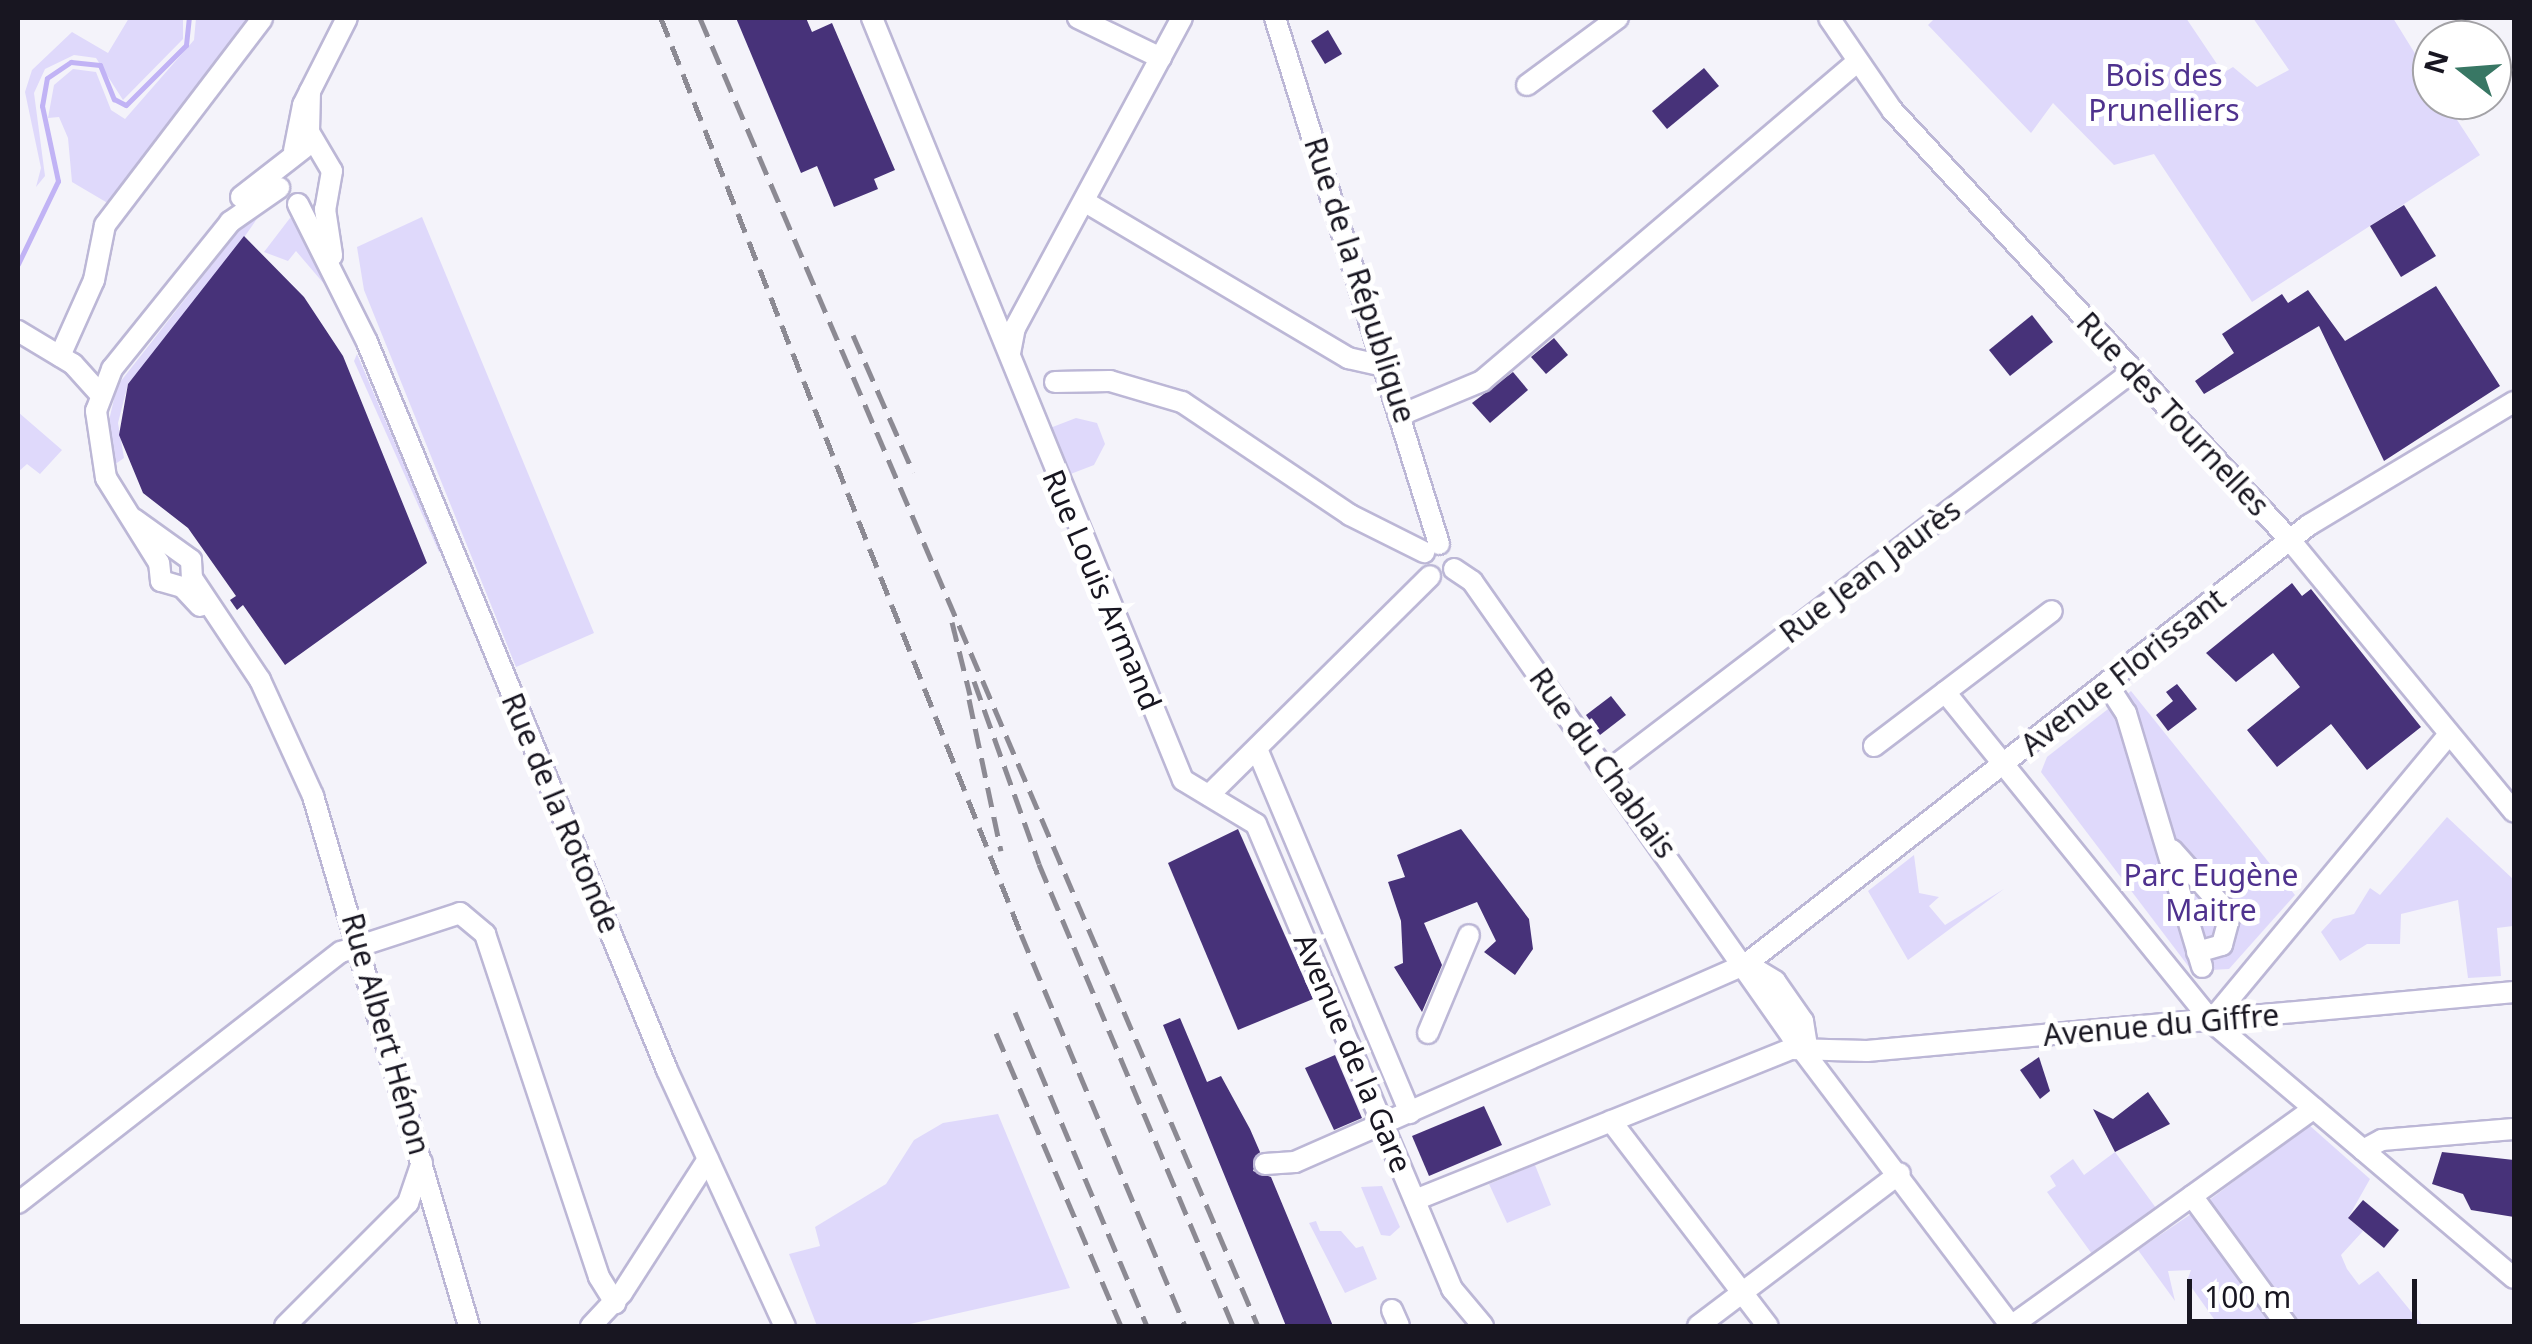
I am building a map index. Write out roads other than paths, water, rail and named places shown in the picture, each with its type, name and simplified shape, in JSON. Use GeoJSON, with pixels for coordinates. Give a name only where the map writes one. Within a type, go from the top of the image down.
{"type":"FeatureCollection","features":[{"type":"Feature","properties":{"kind":"street"},"geometry":{"type":"LineString","coordinates":[[66,360],[94,280],[105,226],[262,18]]}},
{"type":"Feature","properties":{"kind":"street"},"geometry":{"type":"LineString","coordinates":[[310,91],[307,120],[319,152],[332,170],[328,193],[298,204],[279,188],[287,156],[310,91],[347,18]]}},
{"type":"Feature","properties":{"kind":"street","name":"Rue Louis Armand"},"geometry":{"type":"LineString","coordinates":[[872,18],[1183,780],[1209,795]]}},
{"type":"Feature","properties":{"kind":"street"},"geometry":{"type":"LineString","coordinates":[[1078,18],[1161,58]]}},
{"type":"Feature","properties":{"kind":"street"},"geometry":{"type":"LineString","coordinates":[[1012,364],[1026,308],[1087,203],[1182,18]]}},
{"type":"Feature","properties":{"kind":"street","name":"Rue de la République"},"geometry":{"type":"LineString","coordinates":[[1275,18],[1403,414],[1432,548]]}},
{"type":"Feature","properties":{"kind":"street"},"geometry":{"type":"LineString","coordinates":[[1527,85],[1618,18]]}},
{"type":"Feature","properties":{"kind":"street","name":"Rue des Tournelles"},"geometry":{"type":"LineString","coordinates":[[1829,18],[1856,62],[2290,540],[2514,812]]}},
{"type":"Feature","properties":{"kind":"street"},"geometry":{"type":"LineString","coordinates":[[1403,414],[1482,381],[1856,62]]}},
{"type":"Feature","properties":{"kind":"street"},"geometry":{"type":"LineString","coordinates":[[287,156],[319,152]]}},
{"type":"Feature","properties":{"kind":"street","name":"Rue Albert Hénon"},"geometry":{"type":"LineString","coordinates":[[187,583],[163,583],[158,563],[99,463],[100,394],[112,369],[230,222],[246,191],[287,156]]}},
{"type":"Feature","properties":{"kind":"street","name":"Rue Albert Hénon"},"geometry":{"type":"LineString","coordinates":[[230,222],[279,188]]}},
{"type":"Feature","properties":{"kind":"street","name":"Rue de la Rotonde"},"geometry":{"type":"LineString","coordinates":[[328,193],[338,277]]}},
{"type":"Feature","properties":{"kind":"street"},"geometry":{"type":"LineString","coordinates":[[1087,203],[1348,358],[1388,367]]}},
{"type":"Feature","properties":{"kind":"street","name":"Rue de la Rotonde"},"geometry":{"type":"LineString","coordinates":[[298,204],[354,312],[683,1105],[777,1321]]}},
{"type":"Feature","properties":{"kind":"street"},"geometry":{"type":"LineString","coordinates":[[983,290],[1000,307],[1026,308]]}},
{"type":"Feature","properties":{"kind":"street"},"geometry":{"type":"LineString","coordinates":[[18,331],[66,360],[100,394]]}},
{"type":"Feature","properties":{"kind":"street"},"geometry":{"type":"LineString","coordinates":[[66,360],[112,369]]}},
{"type":"Feature","properties":{"kind":"street","name":"Rue Jean Jaurès"},"geometry":{"type":"LineString","coordinates":[[1608,771],[2133,371]]}},
{"type":"Feature","properties":{"kind":"street"},"geometry":{"type":"LineString","coordinates":[[1055,382],[1110,382],[1182,402],[1350,515],[1432,548],[1430,576]]}},
{"type":"Feature","properties":{"kind":"street","name":"Avenue Florissant"},"geometry":{"type":"LineString","coordinates":[[1265,1164],[1295,1162],[1746,964],[2290,540],[2514,402]]}},
{"type":"Feature","properties":{"kind":"street","name":"Rue Albert Hénon"},"geometry":{"type":"LineString","coordinates":[[134,519],[192,560],[187,583],[291,746],[332,842],[468,1326]]}},
{"type":"Feature","properties":{"kind":"street","name":"Rue du Chablais"},"geometry":{"type":"LineString","coordinates":[[1432,548],[1453,552],[1454,569],[1472,581],[1900,1173],[2004,1324]]}},
{"type":"Feature","properties":{"kind":"street"},"geometry":{"type":"LineString","coordinates":[[158,563],[178,552]]}},
{"type":"Feature","properties":{"kind":"street"},"geometry":{"type":"LineString","coordinates":[[1209,795],[1430,576],[1454,569]]}},
{"type":"Feature","properties":{"kind":"street"},"geometry":{"type":"LineString","coordinates":[[1874,746],[2052,611]]}},
{"type":"Feature","properties":{"kind":"street"},"geometry":{"type":"LineString","coordinates":[[2107,684],[2133,707],[2164,841],[2199,959],[2222,946],[2230,915],[2164,841]]}},
{"type":"Feature","properties":{"kind":"street"},"geometry":{"type":"LineString","coordinates":[[1945,692],[2211,1022],[2514,1278]]}},
{"type":"Feature","properties":{"kind":"street"},"geometry":{"type":"LineString","coordinates":[[2211,1022],[2448,736]]}},
{"type":"Feature","properties":{"kind":"street"},"geometry":{"type":"LineString","coordinates":[[1254,752],[1354,998],[1365,1004],[1410,1113]]}},
{"type":"Feature","properties":{"kind":"street","name":"Avenue de la Gare"},"geometry":{"type":"LineString","coordinates":[[1209,795],[1256,824],[1455,1294],[1483,1326]]}},
{"type":"Feature","properties":{"kind":"street"},"geometry":{"type":"LineString","coordinates":[[18,1202],[361,942],[450,914],[478,922],[599,1277],[615,1303]]}},
{"type":"Feature","properties":{"kind":"street"},"geometry":{"type":"LineString","coordinates":[[1428,1033],[1468,935]]}},
{"type":"Feature","properties":{"kind":"street","name":"Avenue du Giffre"},"geometry":{"type":"LineString","coordinates":[[1807,1047],[1875,1051],[2514,992]]}},
{"type":"Feature","properties":{"kind":"street"},"geometry":{"type":"LineString","coordinates":[[1415,1200],[1807,1047]]}},
{"type":"Feature","properties":{"kind":"street"},"geometry":{"type":"LineString","coordinates":[[2004,1324],[2314,1108]]}},
{"type":"Feature","properties":{"kind":"street"},"geometry":{"type":"LineString","coordinates":[[1610,1121],[1768,1326]]}},
{"type":"Feature","properties":{"kind":"street"},"geometry":{"type":"LineString","coordinates":[[2363,1150],[2382,1140],[2514,1129]]}},
{"type":"Feature","properties":{"kind":"street"},"geometry":{"type":"LineString","coordinates":[[591,1326],[615,1303],[708,1159]]}},
{"type":"Feature","properties":{"kind":"street"},"geometry":{"type":"LineString","coordinates":[[285,1326],[408,1203],[422,1162]]}},
{"type":"Feature","properties":{"kind":"street"},"geometry":{"type":"LineString","coordinates":[[1698,1326],[1900,1173]]}},
{"type":"Feature","properties":{"kind":"street"},"geometry":{"type":"LineString","coordinates":[[2192,1196],[2287,1326]]}},
{"type":"Feature","properties":{"kind":"street"},"geometry":{"type":"LineString","coordinates":[[408,1203],[435,1206]]}},
{"type":"Feature","properties":{"kind":"waterway"},"geometry":{"type":"LineString","coordinates":[[18,264],[58,181],[42,106],[47,78],[71,62],[100,65],[114,99],[126,105],[186,45],[189,18]]}},
{"type":"Feature","properties":{"kind":"railway"},"geometry":{"type":"LineString","coordinates":[[661,18],[1021,934],[1185,1326]]}},
{"type":"Feature","properties":{"kind":"railway"},"geometry":{"type":"LineString","coordinates":[[700,18],[1258,1326]]}},
{"type":"Feature","properties":{"kind":"railway"},"geometry":{"type":"LineString","coordinates":[[853,335],[913,472]]}},
{"type":"Feature","properties":{"kind":"railway"},"geometry":{"type":"LineString","coordinates":[[952,622],[970,695]]}},
{"type":"Feature","properties":{"kind":"railway"},"geometry":{"type":"LineString","coordinates":[[974,681],[1039,864],[1233,1326]]}},
{"type":"Feature","properties":{"kind":"railway"},"geometry":{"type":"LineString","coordinates":[[969,699],[1001,851]]}},
{"type":"Feature","properties":{"kind":"railway"},"geometry":{"type":"LineString","coordinates":[[1015,1012],[1147,1326]]}},
{"type":"Feature","properties":{"kind":"railway"},"geometry":{"type":"LineString","coordinates":[[996,1033],[1121,1326]]}},
{"type":"Feature","properties":{"kind":"park label","name":"Bois des Prunelliers"},"geometry":{"type":"Point","coordinates":[2164,92]}},
{"type":"Feature","properties":{"kind":"park label","name":"Parc Eugène Maitre"},"geometry":{"type":"Point","coordinates":[2211,892]}}]}
